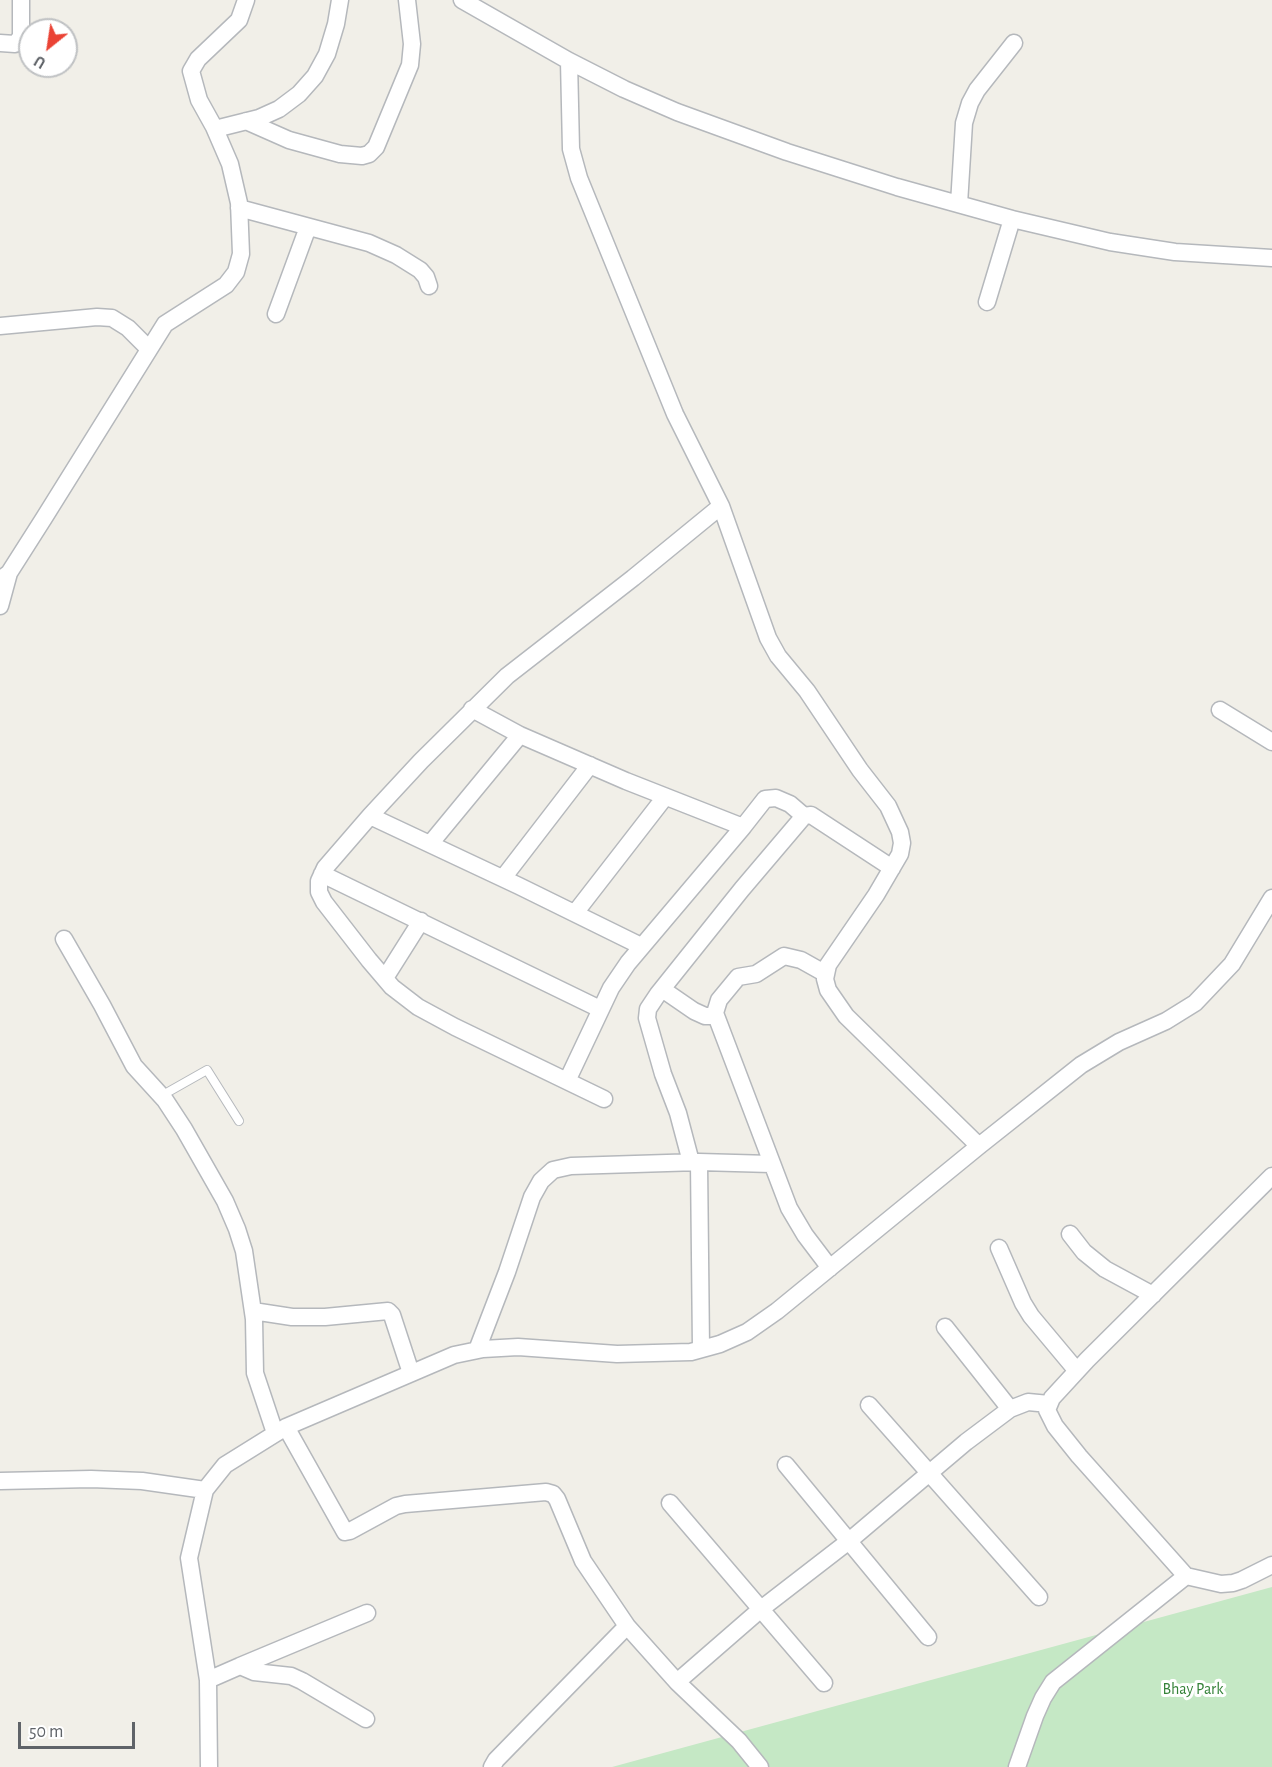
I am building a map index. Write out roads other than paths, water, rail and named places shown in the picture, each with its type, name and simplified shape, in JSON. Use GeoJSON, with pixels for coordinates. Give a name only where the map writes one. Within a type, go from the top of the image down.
{"type":"FeatureCollection","features":[{"type":"Feature","properties":{"kind":"street"},"geometry":{"type":"LineString","coordinates":[[0,43],[15,44],[21,37],[21,0]]}},
{"type":"Feature","properties":{"kind":"street"},"geometry":{"type":"LineString","coordinates":[[0,606],[4,576],[62,491],[165,324],[232,280],[241,254],[239,208],[230,164],[199,100],[191,71],[198,59],[239,20],[246,0]]}},
{"type":"Feature","properties":{"kind":"street"},"geometry":{"type":"LineString","coordinates":[[215,129],[279,109],[299,94],[315,76],[327,54],[340,0]]}},
{"type":"Feature","properties":{"kind":"street"},"geometry":{"type":"LineString","coordinates":[[246,121],[289,140],[340,154],[362,156],[369,154],[376,147],[410,65],[412,44],[406,0]]}},
{"type":"Feature","properties":{"kind":"street"},"geometry":{"type":"LineString","coordinates":[[462,0],[569,61],[624,89],[688,116],[787,152],[897,187],[1012,219],[1110,242],[1175,252],[1272,258]]}},
{"type":"Feature","properties":{"kind":"street"},"geometry":{"type":"LineString","coordinates":[[959,204],[964,123],[970,103],[981,84],[1014,42]]}},
{"type":"Feature","properties":{"kind":"street"},"geometry":{"type":"LineString","coordinates":[[569,61],[571,149],[579,178],[675,414],[721,506],[768,638],[778,656],[807,691],[888,806],[903,843],[900,854],[876,895],[828,965],[825,979],[828,990],[846,1016],[979,1146]]}},
{"type":"Feature","properties":{"kind":"street"},"geometry":{"type":"LineString","coordinates":[[239,208],[369,243],[396,255],[420,270],[429,286]]}},
{"type":"Feature","properties":{"kind":"street"},"geometry":{"type":"LineString","coordinates":[[987,302],[1012,219]]}},
{"type":"Feature","properties":{"kind":"street"},"geometry":{"type":"LineString","coordinates":[[276,314],[308,227]]}},
{"type":"Feature","properties":{"kind":"street"},"geometry":{"type":"LineString","coordinates":[[0,326],[97,317],[112,318],[128,328],[149,349]]}},
{"type":"Feature","properties":{"kind":"street"},"geometry":{"type":"LineString","coordinates":[[604,1099],[454,1027],[418,1007],[392,987],[324,902],[319,892],[319,881],[325,868],[370,816],[507,676],[721,506]]}},
{"type":"Feature","properties":{"kind":"street"},"geometry":{"type":"LineString","coordinates":[[472,710],[520,735],[665,797],[743,827]]}},
{"type":"Feature","properties":{"kind":"street"},"geometry":{"type":"LineString","coordinates":[[1220,710],[1272,742]]}},
{"type":"Feature","properties":{"kind":"street"},"geometry":{"type":"LineString","coordinates":[[430,844],[520,735]]}},
{"type":"Feature","properties":{"kind":"street"},"geometry":{"type":"LineString","coordinates":[[503,878],[590,765]]}},
{"type":"Feature","properties":{"kind":"street"},"geometry":{"type":"LineString","coordinates":[[574,913],[665,797]]}},
{"type":"Feature","properties":{"kind":"street"},"geometry":{"type":"LineString","coordinates":[[567,1081],[611,988],[641,946],[765,799],[776,798],[790,804],[804,816]]}},
{"type":"Feature","properties":{"kind":"street"},"geometry":{"type":"LineString","coordinates":[[701,1349],[695,1162],[663,1074],[647,1018],[648,1009],[734,898],[804,816],[811,815],[892,868]]}},
{"type":"Feature","properties":{"kind":"street"},"geometry":{"type":"LineString","coordinates":[[370,816],[641,946]]}},
{"type":"Feature","properties":{"kind":"street"},"geometry":{"type":"LineString","coordinates":[[322,874],[600,1009]]}},
{"type":"Feature","properties":{"kind":"street"},"geometry":{"type":"LineString","coordinates":[[208,1767],[208,1680],[189,1558],[205,1490],[225,1465],[280,1430],[454,1355],[477,1350],[518,1347],[617,1354],[691,1352],[720,1344],[747,1332],[777,1311],[979,1146],[1097,1054],[1166,1021],[1195,1003],[1232,964],[1272,898]]}},
{"type":"Feature","properties":{"kind":"street"},"geometry":{"type":"LineString","coordinates":[[385,978],[421,921]]}},
{"type":"Feature","properties":{"kind":"street"},"geometry":{"type":"LineString","coordinates":[[64,939],[134,1066],[171,1108],[225,1202],[244,1251],[253,1311],[255,1373],[280,1430],[345,1532],[396,1506],[405,1504],[546,1492],[553,1494],[579,1555],[627,1626],[677,1682],[740,1741],[760,1767]]}},
{"type":"Feature","properties":{"kind":"street"},"geometry":{"type":"LineString","coordinates":[[826,974],[801,960],[784,956],[756,974],[738,977],[719,1000],[716,1016],[789,1208],[805,1235],[830,1268]]}},
{"type":"Feature","properties":{"kind":"street"},"geometry":{"type":"LineString","coordinates":[[662,989],[694,1011],[705,1016],[716,1016]]}},
{"type":"Feature","properties":{"kind":"street"},"geometry":{"type":"LineString","coordinates":[[477,1350],[507,1272],[532,1197],[546,1175],[553,1170],[571,1166],[695,1162],[771,1164]]}},
{"type":"Feature","properties":{"kind":"street"},"geometry":{"type":"LineString","coordinates":[[1272,1176],[1077,1371],[1052,1398],[1048,1415],[1079,1456],[1186,1576],[1221,1584],[1233,1583],[1242,1581],[1272,1565]]}},
{"type":"Feature","properties":{"kind":"street"},"geometry":{"type":"LineString","coordinates":[[1070,1234],[1084,1252],[1105,1269],[1153,1295]]}},
{"type":"Feature","properties":{"kind":"street"},"geometry":{"type":"LineString","coordinates":[[999,1248],[1031,1316],[1077,1371]]}},
{"type":"Feature","properties":{"kind":"street"},"geometry":{"type":"LineString","coordinates":[[253,1311],[292,1317],[341,1317],[388,1311],[392,1315],[411,1373]]}},
{"type":"Feature","properties":{"kind":"street"},"geometry":{"type":"LineString","coordinates":[[945,1327],[1010,1409]]}},
{"type":"Feature","properties":{"kind":"street"},"geometry":{"type":"LineString","coordinates":[[677,1682],[761,1609],[849,1541],[930,1472],[1010,1409],[1028,1402],[1049,1404]]}},
{"type":"Feature","properties":{"kind":"street"},"geometry":{"type":"LineString","coordinates":[[869,1405],[1039,1597]]}},
{"type":"Feature","properties":{"kind":"street"},"geometry":{"type":"LineString","coordinates":[[786,1465],[928,1637]]}},
{"type":"Feature","properties":{"kind":"street"},"geometry":{"type":"LineString","coordinates":[[0,1481],[101,1479],[142,1481],[205,1490]]}},
{"type":"Feature","properties":{"kind":"street"},"geometry":{"type":"LineString","coordinates":[[670,1503],[824,1683]]}},
{"type":"Feature","properties":{"kind":"street"},"geometry":{"type":"LineString","coordinates":[[1017,1767],[1035,1716],[1053,1682],[1186,1576]]}},
{"type":"Feature","properties":{"kind":"street"},"geometry":{"type":"LineString","coordinates":[[208,1680],[367,1613]]}},
{"type":"Feature","properties":{"kind":"street"},"geometry":{"type":"LineString","coordinates":[[492,1767],[496,1760],[627,1626]]}},
{"type":"Feature","properties":{"kind":"street"},"geometry":{"type":"LineString","coordinates":[[240,1666],[254,1672],[296,1678],[366,1719]]}},
{"type":"Feature","properties":{"kind":"lane"},"geometry":{"type":"LineString","coordinates":[[161,1096],[207,1070],[239,1120]]}},
{"type":"Feature","properties":{"kind":"park label","name":"Bhay Park"},"geometry":{"type":"Point","coordinates":[1193,1689]}}]}
